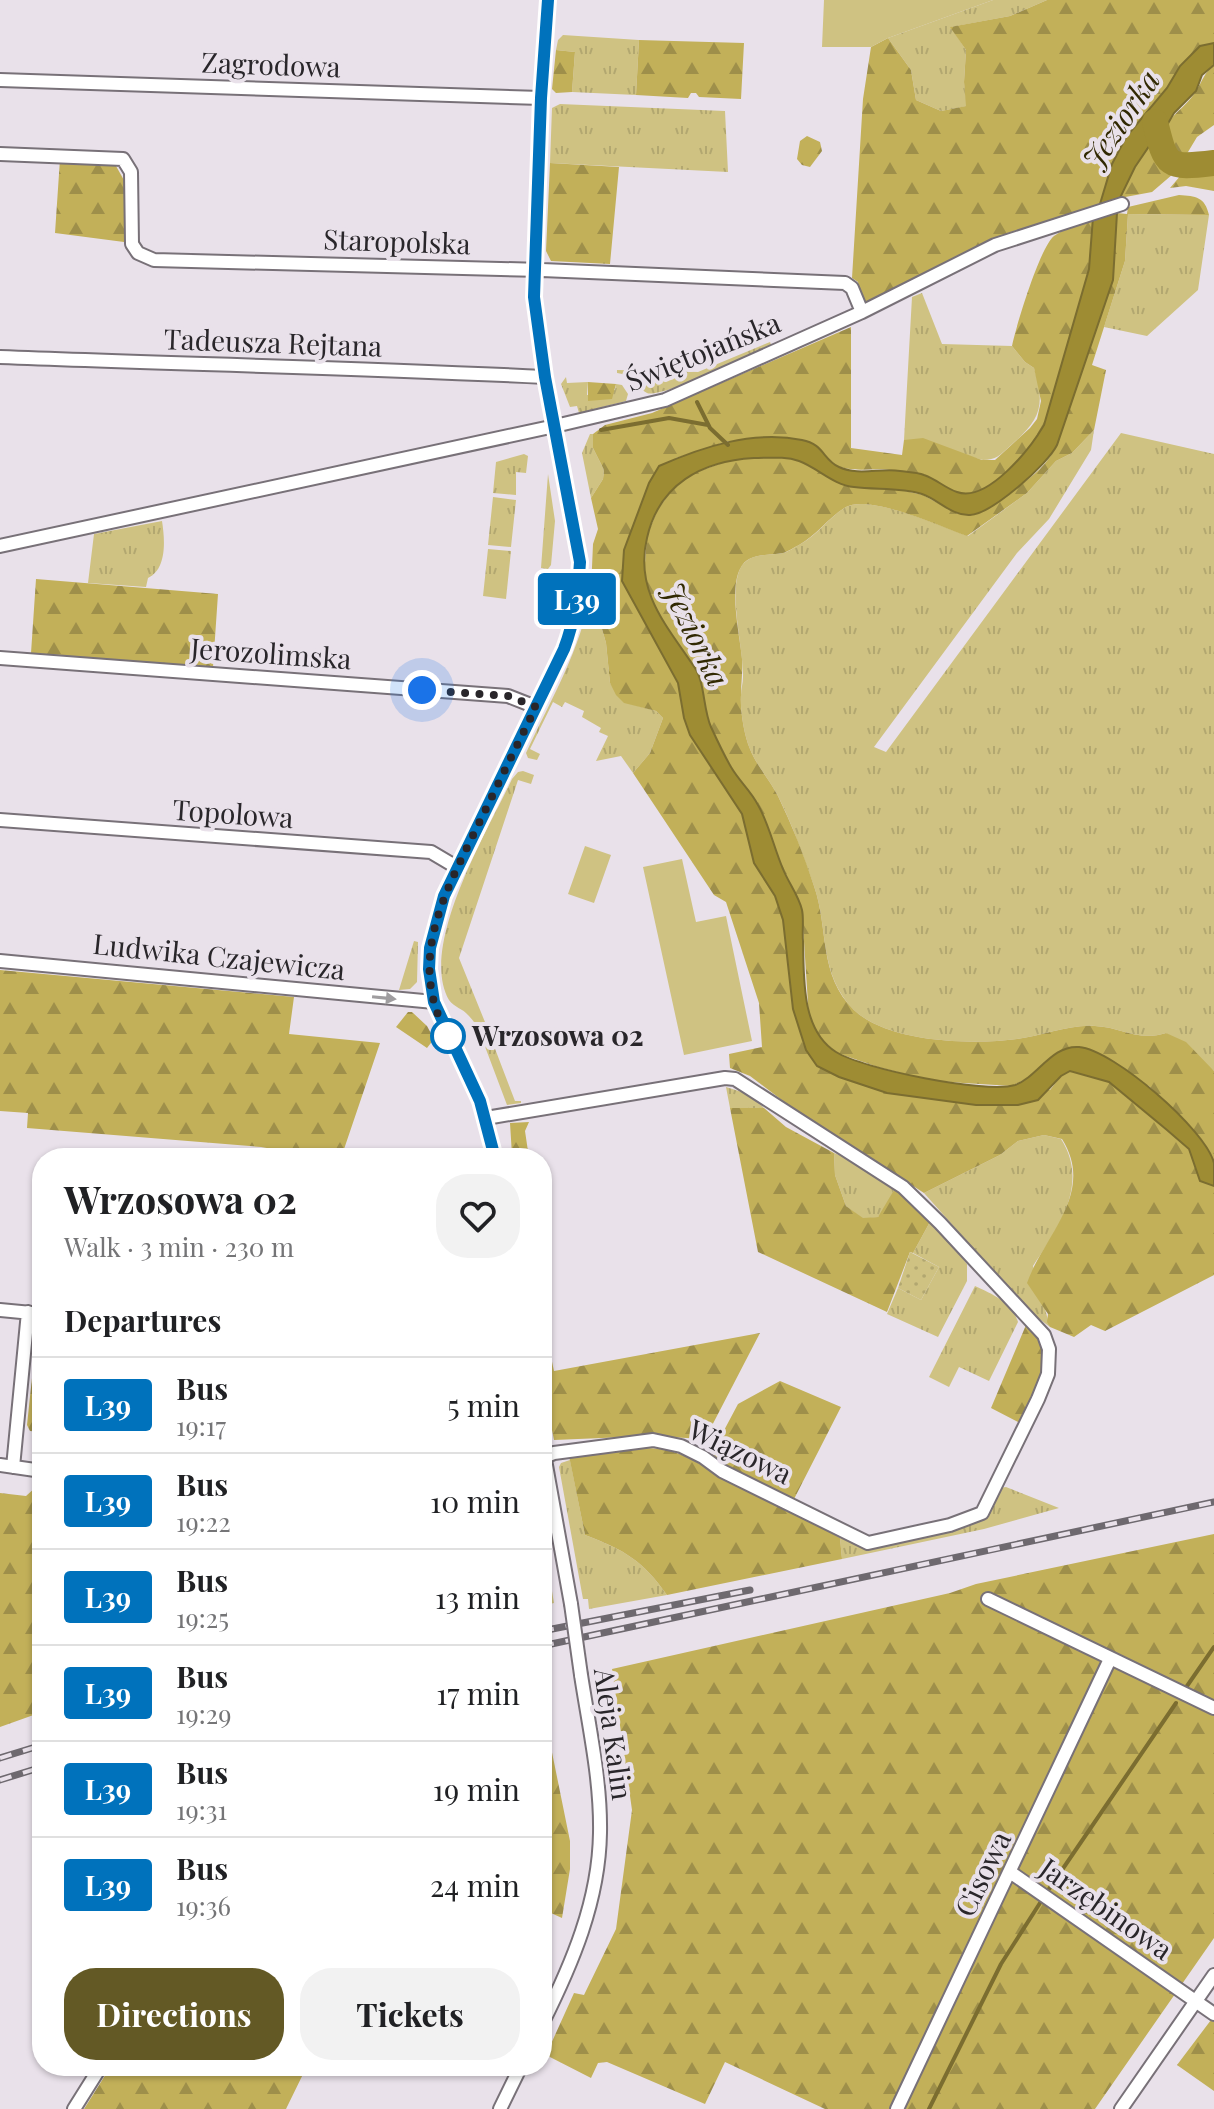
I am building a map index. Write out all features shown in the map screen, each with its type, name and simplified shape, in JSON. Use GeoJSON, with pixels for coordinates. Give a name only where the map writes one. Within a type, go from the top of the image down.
{"type":"FeatureCollection","features":[{"type":"Feature","properties":{"kind":"street"},"geometry":{"type":"LineString","coordinates":[[493,1148],[473,1084],[446,1034],[434,1002],[429,969],[433,931],[444,896],[570,632],[578,592],[580,562],[545,377],[534,271],[548,0]]}},
{"type":"Feature","properties":{"kind":"street","name":"Zagrodowa"},"geometry":{"type":"LineString","coordinates":[[0,80],[541,98]]}},
{"type":"Feature","properties":{"kind":"street","name":"Staropolska"},"geometry":{"type":"LineString","coordinates":[[0,154],[123,159],[131,172],[132,244],[138,253],[154,260],[845,283],[852,288],[862,312]]}},
{"type":"Feature","properties":{"kind":"street","name":"Świętojańska"},"geometry":{"type":"LineString","coordinates":[[0,546],[665,400],[862,312],[995,245],[1122,204]]}},
{"type":"Feature","properties":{"kind":"street","name":"Tadeusza Rejtana"},"geometry":{"type":"LineString","coordinates":[[0,357],[262,368],[481,372],[545,377]]}},
{"type":"Feature","properties":{"kind":"street","name":"Jerozolimska"},"geometry":{"type":"LineString","coordinates":[[0,658],[508,696],[536,707]]}},
{"type":"Feature","properties":{"kind":"street","name":"Topolowa"},"geometry":{"type":"LineString","coordinates":[[0,820],[431,852],[458,868]]}},
{"type":"Feature","properties":{"kind":"street","name":"Ludwika Czajewicza"},"geometry":{"type":"LineString","coordinates":[[0,961],[434,1002]]}},
{"type":"Feature","properties":{"kind":"street","name":"Wiązowa"},"geometry":{"type":"LineString","coordinates":[[486,1118],[725,1078],[745,1084],[903,1187],[1044,1335],[1049,1349],[1048,1374],[982,1513],[950,1525],[874,1543],[859,1539],[722,1471],[681,1446],[653,1440],[552,1454]]}},
{"type":"Feature","properties":{"kind":"street"},"geometry":{"type":"LineString","coordinates":[[0,1310],[32,1313]]}},
{"type":"Feature","properties":{"kind":"street"},"geometry":{"type":"LineString","coordinates":[[28,1312],[6,1466],[32,1470]]}},
{"type":"Feature","properties":{"kind":"street","name":"Aleja Kalin"},"geometry":{"type":"LineString","coordinates":[[552,1504],[571,1604],[600,1809],[598,1866],[579,1944],[552,2002]]}},
{"type":"Feature","properties":{"kind":"street"},"geometry":{"type":"LineString","coordinates":[[988,1599],[1214,1708]]}},
{"type":"Feature","properties":{"kind":"street","name":"Cisowa"},"geometry":{"type":"LineString","coordinates":[[897,2109],[1110,1659]]}},
{"type":"Feature","properties":{"kind":"street","name":"Jarzębinowa"},"geometry":{"type":"LineString","coordinates":[[1010,1872],[1214,2014]]}},
{"type":"Feature","properties":{"kind":"street"},"geometry":{"type":"LineString","coordinates":[[1121,2109],[1214,1975]]}},
{"type":"Feature","properties":{"kind":"street"},"geometry":{"type":"LineString","coordinates":[[74,2109],[95,2076]]}},
{"type":"Feature","properties":{"kind":"street"},"geometry":{"type":"LineString","coordinates":[[500,2109],[516,2076]]}},
{"type":"Feature","properties":{"kind":"green space"},"geometry":{"type":"Polygon","coordinates":[[[824,0],[993,0],[871,47],[822,47],[824,0]]]}},
{"type":"Feature","properties":{"kind":"green space"},"geometry":{"type":"Polygon","coordinates":[[[993,0],[1047,0],[1010,16],[951,27],[966,50],[964,82],[967,106],[941,111],[916,100],[911,70],[888,38],[993,0]]]}},
{"type":"Feature","properties":{"kind":"green space"},"geometry":{"type":"Polygon","coordinates":[[[1047,0],[1214,0],[1214,43],[1200,47],[1180,66],[1152,105],[1112,164],[1100,204],[1008,233],[864,304],[858,282],[852,278],[863,99],[871,47],[888,38],[911,70],[916,100],[941,111],[966,106],[966,50],[950,27],[1010,16],[1047,0]]]}},
{"type":"Feature","properties":{"kind":"green space"},"geometry":{"type":"Polygon","coordinates":[[[563,35],[639,40],[636,95],[572,92],[575,52],[556,50],[558,40],[563,35]]]}},
{"type":"Feature","properties":{"kind":"green space"},"geometry":{"type":"Polygon","coordinates":[[[639,40],[744,43],[741,99],[699,97],[696,93],[691,93],[688,98],[636,95],[639,40]]]}},
{"type":"Feature","properties":{"kind":"green space"},"geometry":{"type":"Polygon","coordinates":[[[556,50],[575,52],[572,92],[556,93],[552,89],[556,50]]]}},
{"type":"Feature","properties":{"kind":"green space"},"geometry":{"type":"Polygon","coordinates":[[[1214,65],[1214,125],[1197,137],[1182,162],[1169,156],[1165,143],[1167,125],[1214,65]]]}},
{"type":"Feature","properties":{"kind":"green space"},"geometry":{"type":"Polygon","coordinates":[[[560,104],[725,111],[728,172],[550,163],[552,108],[560,104]]]}},
{"type":"Feature","properties":{"kind":"green space"},"geometry":{"type":"Polygon","coordinates":[[[807,136],[820,142],[822,151],[810,167],[802,165],[797,159],[800,141],[807,136]]]}},
{"type":"Feature","properties":{"kind":"green space"},"geometry":{"type":"Polygon","coordinates":[[[1154,138],[1161,159],[1168,165],[1180,168],[1152,192],[1120,198],[1135,167],[1154,138]]]}},
{"type":"Feature","properties":{"kind":"green space"},"geometry":{"type":"Polygon","coordinates":[[[60,159],[116,166],[125,182],[124,242],[55,233],[60,159]]]}},
{"type":"Feature","properties":{"kind":"green space"},"geometry":{"type":"Polygon","coordinates":[[[550,163],[619,167],[610,264],[551,261],[546,251],[550,163]]]}},
{"type":"Feature","properties":{"kind":"green space"},"geometry":{"type":"Polygon","coordinates":[[[1187,168],[1214,169],[1214,191],[1186,186],[1170,188],[1187,168]]]}},
{"type":"Feature","properties":{"kind":"green space"},"geometry":{"type":"Polygon","coordinates":[[[1179,195],[1199,199],[1205,204],[1209,215],[1128,214],[1125,261],[1092,365],[1106,370],[1094,430],[1072,453],[1056,461],[1027,493],[967,536],[888,508],[857,504],[846,507],[789,551],[748,560],[737,578],[735,601],[742,659],[741,708],[746,737],[798,840],[819,902],[829,967],[843,996],[854,1010],[888,1029],[955,1041],[1017,1039],[1085,1026],[1147,1036],[1166,1033],[1186,1042],[1214,1071],[1214,1163],[1201,1140],[1149,1086],[1057,1053],[1029,1077],[1012,1086],[929,1080],[837,1053],[821,1039],[809,1019],[802,910],[758,805],[732,769],[711,727],[704,709],[699,678],[674,642],[653,603],[644,576],[647,536],[657,511],[671,491],[686,476],[733,459],[778,457],[798,460],[840,483],[923,495],[958,514],[1001,496],[1028,480],[1057,445],[1113,280],[1117,213],[1127,214],[1128,207],[1179,195]]]}},
{"type":"Feature","properties":{"kind":"green space"},"geometry":{"type":"Polygon","coordinates":[[[1128,214],[1209,215],[1198,290],[1147,336],[1104,327],[1125,261],[1128,214]]]}},
{"type":"Feature","properties":{"kind":"green space"},"geometry":{"type":"Polygon","coordinates":[[[1093,217],[1089,269],[1044,425],[1019,458],[996,481],[984,489],[960,493],[920,474],[847,469],[728,441],[676,458],[649,483],[624,550],[622,581],[678,683],[690,735],[742,814],[754,863],[775,896],[783,920],[793,1009],[806,1050],[839,1077],[1050,1090],[1061,1076],[1070,1071],[1109,1082],[1189,1149],[1200,1181],[1214,1186],[1214,1275],[1105,1331],[1091,1325],[1074,1337],[1050,1327],[1048,1314],[1027,1283],[1070,1196],[1073,1178],[1071,1159],[1062,1139],[1044,1135],[1018,1141],[1000,1155],[924,1193],[791,1107],[750,1076],[730,1068],[729,1054],[762,1047],[759,1003],[726,902],[714,895],[633,773],[650,753],[663,718],[656,711],[624,703],[610,683],[606,643],[591,590],[593,544],[598,529],[591,498],[603,479],[604,470],[593,448],[593,434],[605,425],[652,413],[851,327],[851,448],[902,455],[904,440],[923,438],[982,460],[995,460],[1037,419],[1041,401],[1034,368],[1012,346],[1042,255],[1054,236],[1093,217]]]}},
{"type":"Feature","properties":{"kind":"green space"},"geometry":{"type":"Polygon","coordinates":[[[922,293],[942,344],[1012,346],[1034,368],[1040,393],[1038,412],[1020,437],[995,458],[983,460],[904,440],[912,297],[922,293]]]}},
{"type":"Feature","properties":{"kind":"green space"},"geometry":{"type":"Polygon","coordinates":[[[770,342],[772,347],[687,383],[655,393],[647,393],[633,379],[617,373],[617,370],[698,372],[770,342]]]}},
{"type":"Feature","properties":{"kind":"green space"},"geometry":{"type":"Polygon","coordinates":[[[566,377],[567,383],[588,382],[587,395],[615,390],[616,384],[622,385],[628,394],[626,401],[579,413],[577,406],[570,407],[561,384],[566,377]]]}},
{"type":"Feature","properties":{"kind":"green space"},"geometry":{"type":"Polygon","coordinates":[[[588,382],[616,384],[612,399],[588,401],[588,382]]]}},
{"type":"Feature","properties":{"kind":"green space"},"geometry":{"type":"Polygon","coordinates":[[[1094,430],[1091,450],[1049,519],[1017,553],[874,747],[886,752],[1121,433],[1214,454],[1214,1071],[1166,1033],[1147,1036],[1085,1026],[1017,1039],[955,1041],[888,1029],[854,1010],[843,996],[829,966],[819,902],[797,840],[778,796],[753,755],[743,722],[743,665],[736,593],[740,569],[748,560],[787,552],[806,541],[840,511],[857,504],[888,508],[968,536],[1027,493],[1056,461],[1072,453],[1094,430]]]}},
{"type":"Feature","properties":{"kind":"green space"},"geometry":{"type":"Polygon","coordinates":[[[590,434],[593,434],[593,448],[604,470],[603,479],[591,498],[582,453],[590,434]]]}},
{"type":"Feature","properties":{"kind":"green space"},"geometry":{"type":"Polygon","coordinates":[[[524,454],[528,456],[526,473],[516,472],[516,495],[493,493],[496,462],[524,454]]]}},
{"type":"Feature","properties":{"kind":"green space"},"geometry":{"type":"Polygon","coordinates":[[[548,474],[555,521],[548,569],[541,568],[548,474]]]}},
{"type":"Feature","properties":{"kind":"green space"},"geometry":{"type":"Polygon","coordinates":[[[493,497],[516,500],[511,547],[488,545],[493,497]]]}},
{"type":"Feature","properties":{"kind":"green space"},"geometry":{"type":"Polygon","coordinates":[[[162,521],[162,561],[148,578],[146,587],[88,583],[94,534],[162,521]]]}},
{"type":"Feature","properties":{"kind":"green space"},"geometry":{"type":"Polygon","coordinates":[[[488,549],[511,551],[506,599],[483,596],[488,549]]]}},
{"type":"Feature","properties":{"kind":"green space"},"geometry":{"type":"Polygon","coordinates":[[[36,579],[218,594],[213,667],[31,653],[36,579]]]}},
{"type":"Feature","properties":{"kind":"green space"},"geometry":{"type":"Polygon","coordinates":[[[591,590],[606,643],[610,683],[624,702],[656,711],[663,718],[650,753],[633,773],[621,756],[596,761],[608,736],[582,717],[584,711],[565,702],[562,707],[553,702],[530,749],[540,754],[537,760],[528,758],[526,753],[573,654],[591,590]]]}},
{"type":"Feature","properties":{"kind":"green space"},"geometry":{"type":"Polygon","coordinates":[[[523,771],[534,775],[531,784],[518,780],[459,958],[487,1027],[480,1030],[466,1013],[449,1000],[442,977],[442,950],[449,920],[473,857],[512,779],[523,771]]]}},
{"type":"Feature","properties":{"kind":"green space"},"geometry":{"type":"Polygon","coordinates":[[[585,846],[611,855],[594,903],[568,894],[585,846]]]}},
{"type":"Feature","properties":{"kind":"green space"},"geometry":{"type":"Polygon","coordinates":[[[682,859],[696,922],[726,916],[752,1041],[684,1055],[643,867],[682,859]]]}},
{"type":"Feature","properties":{"kind":"green space"},"geometry":{"type":"Polygon","coordinates":[[[414,941],[418,942],[417,982],[410,989],[399,990],[414,941]]]}},
{"type":"Feature","properties":{"kind":"green space"},"geometry":{"type":"Polygon","coordinates":[[[0,970],[294,997],[289,1034],[380,1043],[344,1148],[267,1148],[27,1128],[28,1113],[0,1111],[0,970]]]}},
{"type":"Feature","properties":{"kind":"green space"},"geometry":{"type":"Polygon","coordinates":[[[408,1012],[427,1026],[434,1039],[427,1048],[396,1027],[408,1012]]]}},
{"type":"Feature","properties":{"kind":"green space"},"geometry":{"type":"Polygon","coordinates":[[[489,1033],[515,1101],[521,1103],[507,1105],[481,1036],[489,1033]]]}},
{"type":"Feature","properties":{"kind":"green space"},"geometry":{"type":"Polygon","coordinates":[[[726,1087],[748,1094],[764,1108],[730,1108],[726,1087]]]}},
{"type":"Feature","properties":{"kind":"green space"},"geometry":{"type":"Polygon","coordinates":[[[730,1108],[764,1108],[786,1127],[834,1153],[835,1175],[846,1206],[863,1218],[878,1217],[894,1190],[909,1199],[931,1220],[913,1253],[910,1252],[887,1312],[758,1252],[730,1108]]]}},
{"type":"Feature","properties":{"kind":"green space"},"geometry":{"type":"Polygon","coordinates":[[[529,1122],[525,1131],[528,1148],[512,1148],[510,1123],[529,1122]]]}},
{"type":"Feature","properties":{"kind":"green space"},"geometry":{"type":"Polygon","coordinates":[[[1044,1135],[1061,1139],[1072,1172],[1067,1205],[1033,1266],[1050,1327],[1030,1312],[924,1193],[1000,1155],[1018,1141],[1044,1135]]]}},
{"type":"Feature","properties":{"kind":"green space"},"geometry":{"type":"Polygon","coordinates":[[[834,1153],[847,1158],[894,1190],[878,1217],[863,1219],[846,1206],[835,1175],[834,1153]]]}},
{"type":"Feature","properties":{"kind":"green space"},"geometry":{"type":"Polygon","coordinates":[[[931,1220],[967,1264],[967,1281],[938,1337],[887,1314],[898,1288],[921,1300],[939,1267],[913,1253],[931,1220]]]}},
{"type":"Feature","properties":{"kind":"green space"},"geometry":{"type":"Polygon","coordinates":[[[910,1252],[939,1267],[921,1300],[898,1288],[910,1252]]]}},
{"type":"Feature","properties":{"kind":"green space"},"geometry":{"type":"Polygon","coordinates":[[[975,1286],[1006,1304],[1018,1322],[989,1381],[959,1367],[949,1387],[929,1377],[975,1286]]]}},
{"type":"Feature","properties":{"kind":"green space"},"geometry":{"type":"Polygon","coordinates":[[[1026,1325],[1036,1336],[1044,1360],[1038,1385],[1020,1423],[991,1408],[1026,1325]]]}},
{"type":"Feature","properties":{"kind":"green space"},"geometry":{"type":"Polygon","coordinates":[[[760,1333],[705,1439],[650,1436],[554,1440],[552,1362],[554,1371],[760,1333]]]}},
{"type":"Feature","properties":{"kind":"green space"},"geometry":{"type":"Polygon","coordinates":[[[32,1378],[32,1431],[27,1425],[32,1378]]]}},
{"type":"Feature","properties":{"kind":"green space"},"geometry":{"type":"Polygon","coordinates":[[[780,1381],[841,1407],[793,1501],[722,1464],[712,1453],[738,1404],[780,1381]]]}},
{"type":"Feature","properties":{"kind":"green space"},"geometry":{"type":"Polygon","coordinates":[[[644,1448],[669,1451],[689,1458],[826,1530],[840,1538],[842,1559],[667,1595],[650,1573],[632,1558],[585,1535],[569,1456],[644,1448]]]}},
{"type":"Feature","properties":{"kind":"green space"},"geometry":{"type":"Polygon","coordinates":[[[570,1460],[585,1535],[632,1558],[650,1573],[667,1595],[589,1609],[588,1599],[583,1599],[559,1467],[570,1460]]]}},
{"type":"Feature","properties":{"kind":"green space"},"geometry":{"type":"Polygon","coordinates":[[[1006,1487],[1059,1508],[984,1529],[842,1559],[840,1538],[860,1545],[970,1523],[1000,1488],[1006,1487]]]}},
{"type":"Feature","properties":{"kind":"green space"},"geometry":{"type":"Polygon","coordinates":[[[32,1491],[32,1716],[0,1727],[0,1493],[26,1496],[32,1491]]]}},
{"type":"Feature","properties":{"kind":"green space"},"geometry":{"type":"Polygon","coordinates":[[[1214,1534],[1214,1938],[1095,2109],[825,2109],[725,2062],[705,2104],[607,2062],[598,2063],[591,2078],[552,2058],[552,2042],[574,1993],[584,1995],[616,1929],[632,1810],[612,1669],[950,1593],[976,1584],[1214,1534]]]}},
{"type":"Feature","properties":{"kind":"green space"},"geometry":{"type":"Polygon","coordinates":[[[552,1752],[570,1841],[570,1869],[562,1918],[552,1914],[552,1752]]]}},
{"type":"Feature","properties":{"kind":"green space"},"geometry":{"type":"Polygon","coordinates":[[[1211,2020],[1214,2022],[1214,2091],[1177,2065],[1211,2020]]]}},
{"type":"Feature","properties":{"kind":"green space"},"geometry":{"type":"Polygon","coordinates":[[[105,2076],[302,2076],[286,2109],[84,2109],[105,2076]]]}},
{"type":"Feature","properties":{"kind":"shaded area"},"geometry":{"type":"Polygon","coordinates":[[[1214,43],[1214,65],[1202,75],[1196,91],[1154,139],[1135,167],[1120,198],[1100,204],[1112,164],[1126,137],[1167,88],[1180,66],[1200,46],[1214,43]]]}},
{"type":"Feature","properties":{"kind":"shaded area"},"geometry":{"type":"Polygon","coordinates":[[[1117,213],[1113,280],[1057,445],[1043,464],[1005,497],[980,512],[963,515],[914,492],[846,486],[794,459],[735,460],[700,470],[672,490],[661,503],[647,538],[645,575],[656,608],[698,674],[711,727],[731,767],[762,812],[783,869],[801,905],[807,1002],[816,1031],[825,1042],[836,1052],[871,1066],[953,1083],[1000,1087],[1023,1081],[1060,1051],[1079,1047],[1095,1051],[1135,1076],[1194,1131],[1214,1163],[1214,1186],[1200,1181],[1189,1149],[1109,1082],[1070,1071],[1038,1100],[1018,1105],[976,1105],[887,1093],[817,1066],[806,1050],[793,1009],[783,920],[775,896],[754,863],[742,814],[690,735],[678,683],[622,581],[624,550],[649,483],[659,466],[728,442],[765,437],[802,440],[819,448],[834,464],[846,470],[918,473],[957,492],[981,490],[994,482],[1018,460],[1044,425],[1089,269],[1093,217],[1117,213]]]}},
{"type":"Feature","properties":{"kind":"waterway","name":"Jeziorka"},"geometry":{"type":"LineString","coordinates":[[1155,122],[1162,148],[1171,161],[1186,165],[1214,163]]}},
{"type":"Feature","properties":{"kind":"waterway"},"geometry":{"type":"LineString","coordinates":[[697,402],[710,428],[728,445]]}},
{"type":"Feature","properties":{"kind":"waterway"},"geometry":{"type":"LineString","coordinates":[[601,430],[669,418],[708,425]]}},
{"type":"Feature","properties":{"kind":"waterway"},"geometry":{"type":"LineString","coordinates":[[1187,1686],[1214,1647]]}},
{"type":"Feature","properties":{"kind":"waterway"},"geometry":{"type":"LineString","coordinates":[[1049,1889],[1176,1703]]}},
{"type":"Feature","properties":{"kind":"waterway"},"geometry":{"type":"LineString","coordinates":[[929,2109],[1001,1964],[1040,1903]]}},
{"type":"Feature","properties":{"kind":"railway"},"geometry":{"type":"LineString","coordinates":[[552,1644],[1214,1502]]}},
{"type":"Feature","properties":{"kind":"railway"},"geometry":{"type":"LineString","coordinates":[[552,1629],[750,1590]]}},
{"type":"Feature","properties":{"kind":"railway"},"geometry":{"type":"LineString","coordinates":[[0,1758],[32,1748]]}},
{"type":"Feature","properties":{"kind":"railway"},"geometry":{"type":"LineString","coordinates":[[0,1780],[32,1770]]}},
{"type":"Feature","properties":{"kind":"bus line","name":"L39"},"geometry":{"type":"LineString","coordinates":[[493,1148],[473,1084],[438,1016],[429,969],[430,948],[444,896],[564,649],[575,615],[578,592],[580,562],[545,377],[534,297],[548,0]]}},
{"type":"Feature","properties":{"kind":"place","name":"Wrzosowa 02"},"geometry":{"type":"Point","coordinates":[448,1036]}},
{"type":"Feature","properties":{"kind":"route"},"geometry":{"type":"LineString","coordinates":[[422,690],[508,696],[536,707],[437,914],[429,969],[434,1002],[448,1036]]}}]}
